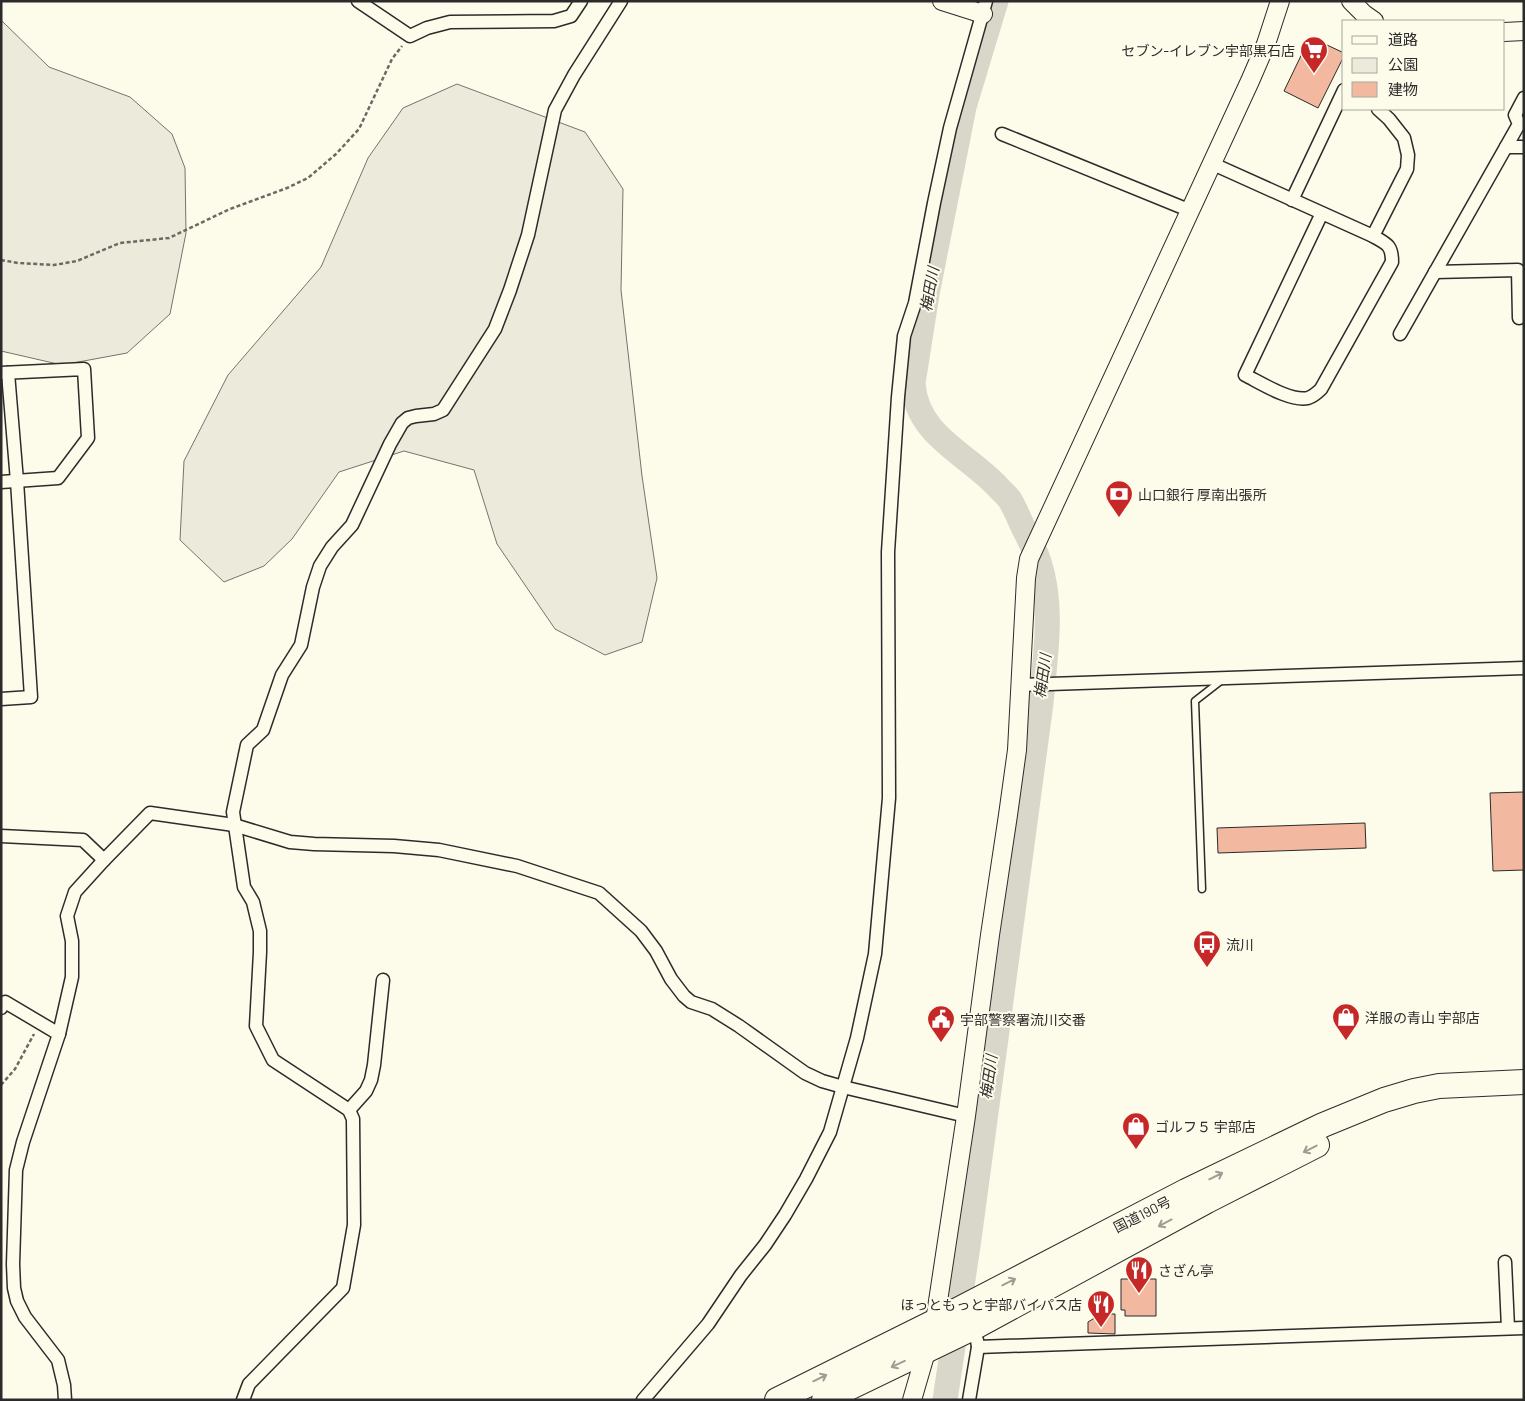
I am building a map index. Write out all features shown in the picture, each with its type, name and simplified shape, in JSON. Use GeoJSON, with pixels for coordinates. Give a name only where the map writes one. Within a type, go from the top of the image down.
{"type":"FeatureCollection","features":[{"type":"Feature","properties":{"kind":"highway","name":"国道190号"},"geometry":{"type":"LineString","coordinates":[[824,1400],[937,1333],[968,1304],[1186,1191],[1323,1124],[1384,1100],[1414,1091],[1439,1086],[1524,1082]]}},
{"type":"Feature","properties":{"kind":"highway","name":"国道190号"},"geometry":{"type":"LineString","coordinates":[[777,1400],[937,1333],[973,1335],[1206,1201],[1358,1124],[1418,1104],[1451,1099],[1524,1094]]}},
{"type":"Feature","properties":{"kind":"street"},"geometry":{"type":"LineString","coordinates":[[358,1],[410,36],[427,28],[450,22],[554,21],[571,16],[581,1]]}},
{"type":"Feature","properties":{"kind":"street"},"geometry":{"type":"LineString","coordinates":[[243,1400],[249,1384],[343,1288],[354,1225],[353,1119],[350,1110],[272,1060],[256,1026],[260,931],[253,902],[244,887],[233,812],[247,745],[263,730],[282,675],[301,644],[313,587],[320,566],[332,547],[352,526],[390,444],[402,424],[408,418],[434,414],[443,410],[495,329],[528,235],[555,110],[574,75],[621,1]]}},
{"type":"Feature","properties":{"kind":"street"},"geometry":{"type":"LineString","coordinates":[[643,1400],[708,1324],[741,1275],[765,1245],[806,1179],[830,1132],[857,1038],[875,954],[889,798],[888,552],[904,336],[915,303],[950,128],[985,7],[942,1]]}},
{"type":"Feature","properties":{"kind":"street"},"geometry":{"type":"LineString","coordinates":[[912,1400],[937,1333],[990,935],[1017,750],[1026,578],[1029,559],[1213,164],[1266,44],[1280,1]]}},
{"type":"Feature","properties":{"kind":"street"},"geometry":{"type":"LineString","coordinates":[[1351,1],[1373,20]]}},
{"type":"Feature","properties":{"kind":"street"},"geometry":{"type":"LineString","coordinates":[[1505,32],[1524,31]]}},
{"type":"Feature","properties":{"kind":"street"},"geometry":{"type":"LineString","coordinates":[[1292,200],[1342,94]]}},
{"type":"Feature","properties":{"kind":"street"},"geometry":{"type":"LineString","coordinates":[[1400,334],[1519,124],[1515,115],[1524,98]]}},
{"type":"Feature","properties":{"kind":"street"},"geometry":{"type":"LineString","coordinates":[[1373,236],[1407,169],[1408,162],[1404,138],[1379,110]]}},
{"type":"Feature","properties":{"kind":"street"},"geometry":{"type":"LineString","coordinates":[[1002,134],[1191,211]]}},
{"type":"Feature","properties":{"kind":"street"},"geometry":{"type":"LineString","coordinates":[[1506,147],[1524,147]]}},
{"type":"Feature","properties":{"kind":"street"},"geometry":{"type":"LineString","coordinates":[[1213,164],[1292,200],[1322,213],[1373,236],[1388,245],[1392,253],[1392,262],[1321,389],[1314,396],[1294,398],[1245,375],[1322,213]]}},
{"type":"Feature","properties":{"kind":"street"},"geometry":{"type":"LineString","coordinates":[[1435,272],[1518,270],[1519,318]]}},
{"type":"Feature","properties":{"kind":"street"},"geometry":{"type":"LineString","coordinates":[[1,482],[17,481],[58,478],[88,438],[84,369],[4,373],[17,481],[31,697],[1,699]]}},
{"type":"Feature","properties":{"kind":"street"},"geometry":{"type":"LineString","coordinates":[[1020,685],[1524,668]]}},
{"type":"Feature","properties":{"kind":"street"},"geometry":{"type":"LineString","coordinates":[[65,1400],[64,1385],[58,1360],[25,1316],[17,1301],[14,1288],[16,1170],[23,1142],[59,1034],[72,977],[72,940],[67,916],[75,892],[150,813],[234,825],[290,842],[394,846],[439,850],[517,866],[599,894],[641,931],[684,996],[691,1002],[712,1009],[739,1026],[805,1073],[822,1081],[843,1087],[966,1116]]}},
{"type":"Feature","properties":{"kind":"street"},"geometry":{"type":"LineString","coordinates":[[1,836],[83,840],[104,860]]}},
{"type":"Feature","properties":{"kind":"street"},"geometry":{"type":"LineString","coordinates":[[350,1110],[366,1091],[371,1080],[383,980]]}},
{"type":"Feature","properties":{"kind":"street"},"geometry":{"type":"LineString","coordinates":[[1,1008],[5,1002],[59,1034]]}},
{"type":"Feature","properties":{"kind":"street"},"geometry":{"type":"LineString","coordinates":[[1505,1262],[1508,1328]]}},
{"type":"Feature","properties":{"kind":"street"},"geometry":{"type":"LineString","coordinates":[[968,1304],[973,1335],[969,1400]]}},
{"type":"Feature","properties":{"kind":"street"},"geometry":{"type":"LineString","coordinates":[[973,1335],[1524,1328]]}},
{"type":"Feature","properties":{"kind":"lane"},"geometry":{"type":"LineString","coordinates":[[1202,889],[1195,702],[1225,678]]}},
{"type":"Feature","properties":{"kind":"path"},"geometry":{"type":"LineString","coordinates":[[1,260],[54,265],[77,261],[120,244],[169,238],[230,209],[287,188],[308,178],[336,154],[359,129],[392,59],[410,36]]}},
{"type":"Feature","properties":{"kind":"path"},"geometry":{"type":"LineString","coordinates":[[1,1085],[15,1068],[40,1023]]}},
{"type":"Feature","properties":{"kind":"green space"},"geometry":{"type":"Polygon","coordinates":[[[1,20],[49,67],[130,97],[172,134],[185,168],[186,233],[170,314],[127,353],[62,365],[1,351],[1,20]]]}},
{"type":"Feature","properties":{"kind":"green space"},"geometry":{"type":"Polygon","coordinates":[[[457,84],[585,132],[623,189],[621,290],[642,476],[657,578],[642,642],[605,655],[555,629],[497,544],[474,470],[404,451],[339,472],[292,539],[264,566],[224,582],[180,540],[184,461],[228,375],[321,267],[368,158],[403,108],[457,84]]]}},
{"type":"Feature","properties":{"kind":"building","name":"セブン-イレブン宇部黒石店"},"geometry":{"type":"Polygon","coordinates":[[[1310,37],[1342,52],[1342,60],[1318,108],[1284,91],[1310,37]]]}},
{"type":"Feature","properties":{"kind":"building"},"geometry":{"type":"Polygon","coordinates":[[[1524,792],[1524,870],[1493,871],[1490,793],[1524,792]]]}},
{"type":"Feature","properties":{"kind":"building"},"geometry":{"type":"Polygon","coordinates":[[[1365,823],[1366,848],[1218,853],[1217,828],[1365,823]]]}},
{"type":"Feature","properties":{"kind":"building","name":"さざん亭"},"geometry":{"type":"Polygon","coordinates":[[[1121,1279],[1156,1279],[1156,1316],[1125,1316],[1125,1310],[1121,1310],[1121,1279]]]}},
{"type":"Feature","properties":{"kind":"building","name":"ほっともっと宇部バイパス店"},"geometry":{"type":"Polygon","coordinates":[[[1101,1314],[1115,1314],[1115,1334],[1088,1333],[1088,1322],[1101,1314]]]}},
{"type":"Feature","properties":{"kind":"waterway","name":"梅田川"},"geometry":{"type":"LineString","coordinates":[[945,1400],[969,1239],[1041,703],[1047,632],[1044,579],[1035,550],[1012,504],[1007,496],[985,474],[944,442],[933,430],[923,416],[916,401],[913,383],[927,294],[964,107],[996,1]]}},
{"type":"Feature","properties":{"kind":"place","name":"セブン-イレブン宇部黒石店"},"geometry":{"type":"Point","coordinates":[1314,74]}},
{"type":"Feature","properties":{"kind":"place","name":"山口銀行 厚南出張所"},"geometry":{"type":"Point","coordinates":[1119,518]}},
{"type":"Feature","properties":{"kind":"place","name":"流川"},"geometry":{"type":"Point","coordinates":[1207,968]}},
{"type":"Feature","properties":{"kind":"place","name":"洋服の青山 宇部店"},"geometry":{"type":"Point","coordinates":[1346,1041]}},
{"type":"Feature","properties":{"kind":"place","name":"宇部警察署流川交番"},"geometry":{"type":"Point","coordinates":[941,1043]}},
{"type":"Feature","properties":{"kind":"place","name":"ゴルフ５ 宇部店"},"geometry":{"type":"Point","coordinates":[1136,1150]}},
{"type":"Feature","properties":{"kind":"place","name":"さざん亭"},"geometry":{"type":"Point","coordinates":[1139,1294]}},
{"type":"Feature","properties":{"kind":"place","name":"ほっともっと宇部バイパス店"},"geometry":{"type":"Point","coordinates":[1101,1328]}}]}
